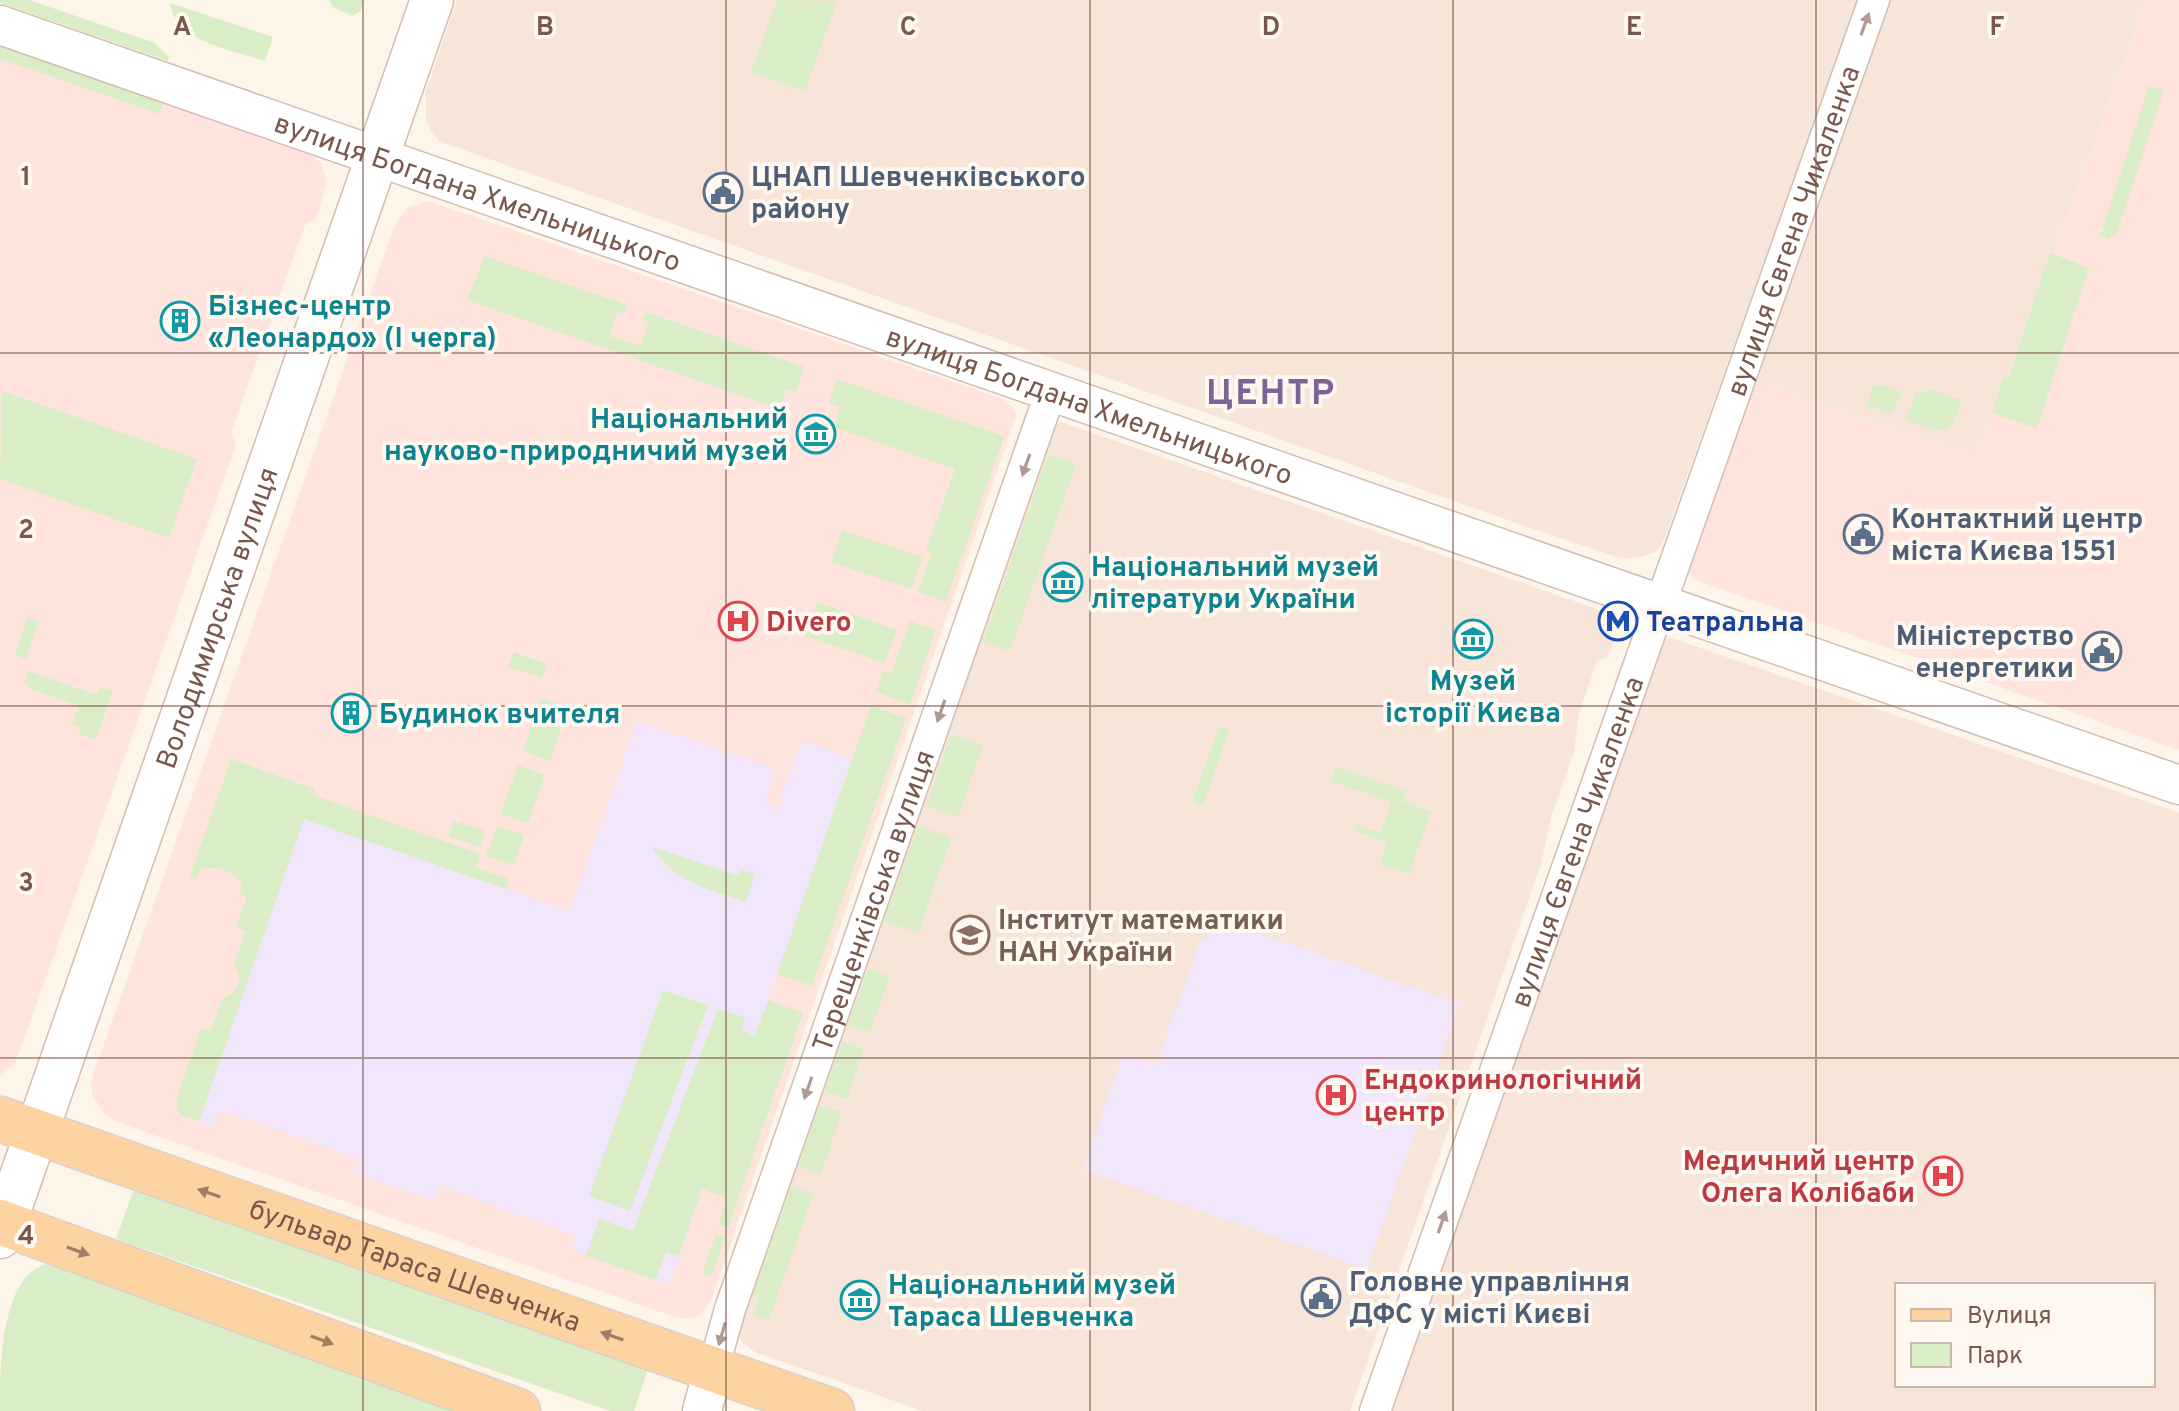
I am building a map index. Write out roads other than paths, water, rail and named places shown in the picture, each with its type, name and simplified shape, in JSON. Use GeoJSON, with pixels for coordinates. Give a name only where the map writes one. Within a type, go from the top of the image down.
{"type":"FeatureCollection","features":[{"type":"Feature","properties":{"kind":"main road","name":"Володимирська вулиця"},"geometry":{"type":"LineString","coordinates":[[2,1228],[18,1125],[432,0]]}},
{"type":"Feature","properties":{"kind":"main road","name":"бульвар Тараса Шевченка"},"geometry":{"type":"LineString","coordinates":[[18,1125],[707,1390],[832,1411]]}},
{"type":"Feature","properties":{"kind":"main road"},"geometry":{"type":"LineString","coordinates":[[2,1228],[518,1411]]}},
{"type":"Feature","properties":{"kind":"street","name":"вулиця Євгена Чикаленка"},"geometry":{"type":"LineString","coordinates":[[1375,1411],[1874,0]]}},
{"type":"Feature","properties":{"kind":"street","name":"вулиця Богдана Хмельницького"},"geometry":{"type":"LineString","coordinates":[[0,25],[2179,785]]}},
{"type":"Feature","properties":{"kind":"street","name":"Терещенківська вулиця"},"geometry":{"type":"LineString","coordinates":[[707,1390],[727,1319],[1051,391]]}},
{"type":"Feature","properties":{"kind":"place","name":"ЦНАП Шевченківського району"},"geometry":{"type":"Point","coordinates":[723,192]}},
{"type":"Feature","properties":{"kind":"place","name":"Бізнес-центр «Леонардо» (I черга)"},"geometry":{"type":"Point","coordinates":[180,321]}},
{"type":"Feature","properties":{"kind":"place","name":"Національний науково-природничий музей"},"geometry":{"type":"Point","coordinates":[816,434]}},
{"type":"Feature","properties":{"kind":"place","name":"Контактний центр міста Києва 1551"},"geometry":{"type":"Point","coordinates":[1863,534]}},
{"type":"Feature","properties":{"kind":"place","name":"Національний музей літератури України"},"geometry":{"type":"Point","coordinates":[1063,582]}},
{"type":"Feature","properties":{"kind":"place","name":"Divero"},"geometry":{"type":"Point","coordinates":[738,621]}},
{"type":"Feature","properties":{"kind":"place","name":"Театральна"},"geometry":{"type":"Point","coordinates":[1618,621]}},
{"type":"Feature","properties":{"kind":"place","name":"Музей історії Києва"},"geometry":{"type":"Point","coordinates":[1473,639]}},
{"type":"Feature","properties":{"kind":"place","name":"Міністерство енергетики"},"geometry":{"type":"Point","coordinates":[2102,651]}},
{"type":"Feature","properties":{"kind":"place","name":"Будинок вчителя"},"geometry":{"type":"Point","coordinates":[351,713]}},
{"type":"Feature","properties":{"kind":"place","name":"Інститут математики НАН України"},"geometry":{"type":"Point","coordinates":[970,935]}},
{"type":"Feature","properties":{"kind":"place","name":"Ендокринологічний центр"},"geometry":{"type":"Point","coordinates":[1336,1095]}},
{"type":"Feature","properties":{"kind":"place","name":"Медичний центр Олега Колібаби"},"geometry":{"type":"Point","coordinates":[1943,1176]}},
{"type":"Feature","properties":{"kind":"place","name":"Головне управління ДФС у місті Києві"},"geometry":{"type":"Point","coordinates":[1321,1297]}},
{"type":"Feature","properties":{"kind":"place","name":"Національний музей Тараса Шевченка"},"geometry":{"type":"Point","coordinates":[860,1300]}},
{"type":"Feature","properties":{"kind":"district","name":"ЦЕНТР"},"geometry":{"type":"Point","coordinates":[1271,391]}}]}
